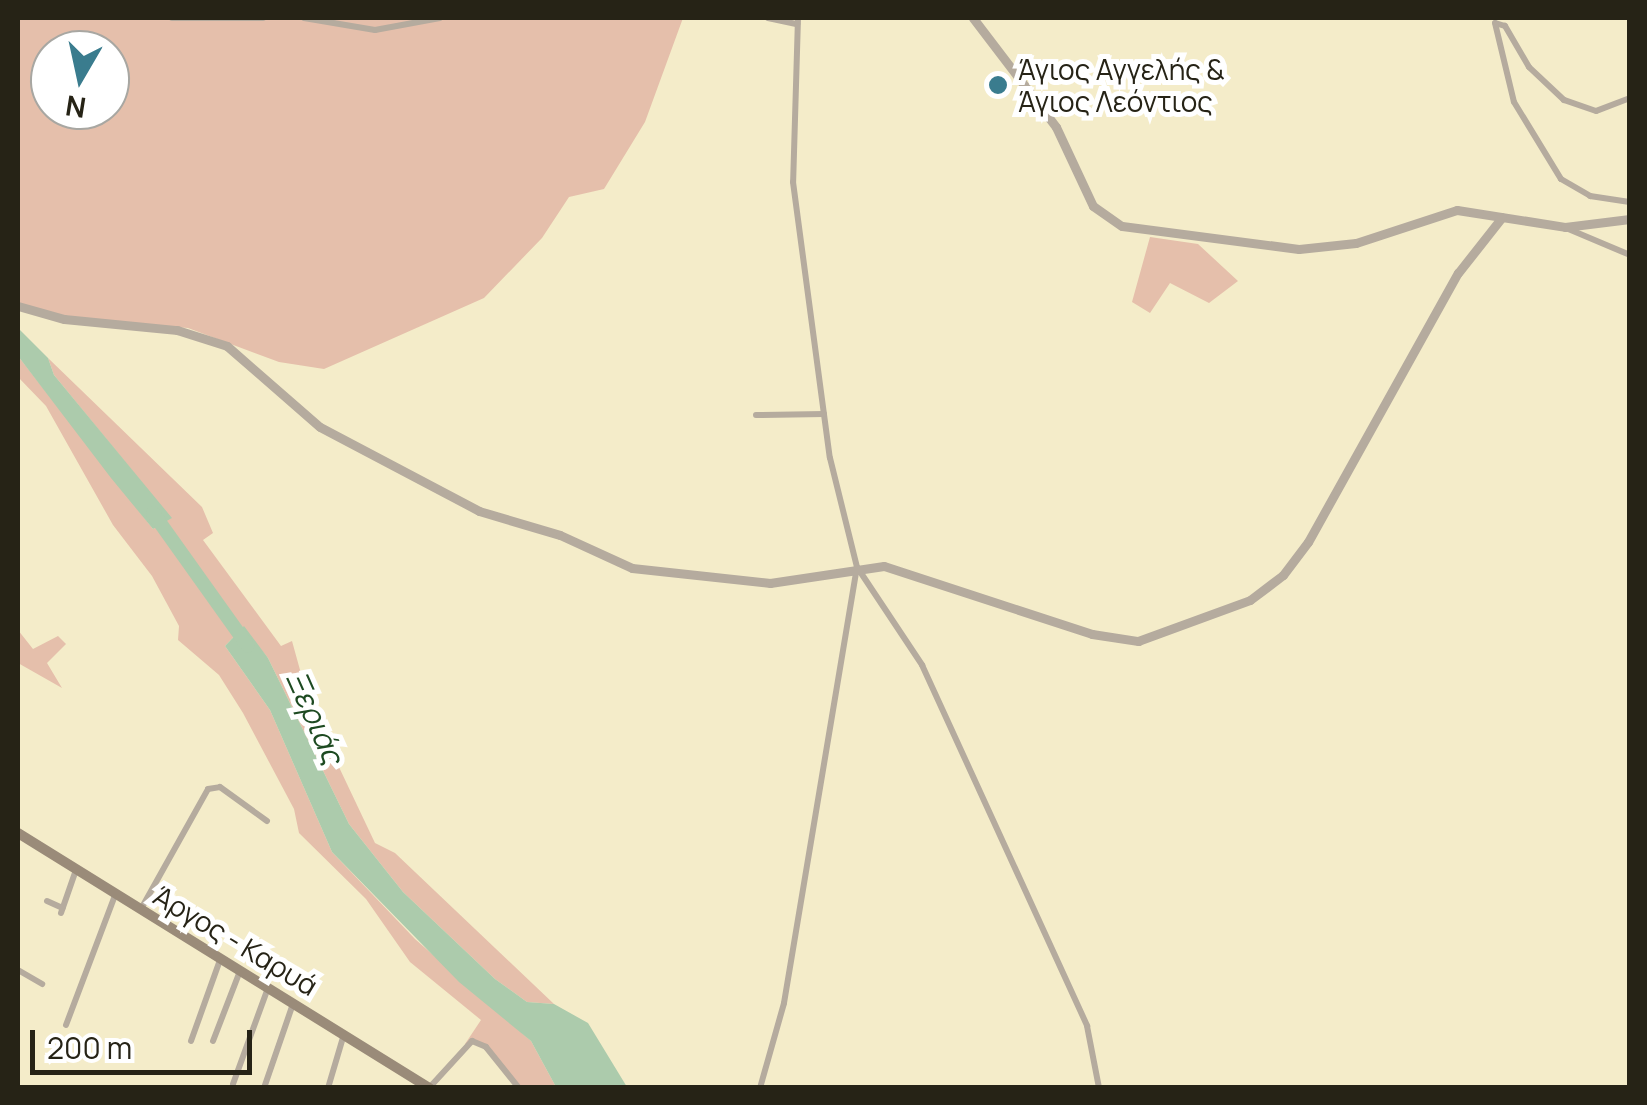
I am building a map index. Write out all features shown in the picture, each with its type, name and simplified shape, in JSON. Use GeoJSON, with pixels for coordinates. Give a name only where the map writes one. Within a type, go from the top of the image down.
{"type":"FeatureCollection","features":[{"type":"Feature","properties":{"kind":"main road","name":"Άργος - Καρυά"},"geometry":{"type":"LineString","coordinates":[[18,832],[429,1087]]}},
{"type":"Feature","properties":{"kind":"street"},"geometry":{"type":"LineString","coordinates":[[172,18],[263,18]]}},
{"type":"Feature","properties":{"kind":"street"},"geometry":{"type":"LineString","coordinates":[[304,18],[375,30],[440,18]]}},
{"type":"Feature","properties":{"kind":"street"},"geometry":{"type":"LineString","coordinates":[[768,18],[798,20],[791,153],[824,414],[858,567],[922,665],[1087,1026],[1099,1088]]}},
{"type":"Feature","properties":{"kind":"street"},"geometry":{"type":"LineString","coordinates":[[973,18],[1046,112],[1094,206],[1122,226],[1300,249],[1356,243],[1457,210],[1565,227],[1630,219]]}},
{"type":"Feature","properties":{"kind":"street"},"geometry":{"type":"LineString","coordinates":[[1630,98],[1596,111],[1564,100],[1529,67],[1505,26],[1495,23],[1514,102],[1561,179],[1590,196],[1630,202]]}},
{"type":"Feature","properties":{"kind":"street"},"geometry":{"type":"LineString","coordinates":[[18,306],[64,320],[177,330],[227,346],[314,424],[480,511],[560,535],[632,568],[770,583],[858,567],[896,568],[1124,642],[1153,639],[1250,600],[1277,582],[1308,542],[1458,273],[1502,218]]}},
{"type":"Feature","properties":{"kind":"street"},"geometry":{"type":"LineString","coordinates":[[1565,227],[1630,255]]}},
{"type":"Feature","properties":{"kind":"street"},"geometry":{"type":"LineString","coordinates":[[756,415],[824,414]]}},
{"type":"Feature","properties":{"kind":"street"},"geometry":{"type":"LineString","coordinates":[[760,1088],[784,1003],[858,567]]}},
{"type":"Feature","properties":{"kind":"street"},"geometry":{"type":"LineString","coordinates":[[140,909],[208,789],[220,787],[267,822]]}},
{"type":"Feature","properties":{"kind":"street"},"geometry":{"type":"LineString","coordinates":[[46,901],[62,910],[77,869]]}},
{"type":"Feature","properties":{"kind":"street"},"geometry":{"type":"LineString","coordinates":[[66,1025],[116,894]]}},
{"type":"Feature","properties":{"kind":"street"},"geometry":{"type":"LineString","coordinates":[[191,1042],[221,958]]}},
{"type":"Feature","properties":{"kind":"street"},"geometry":{"type":"LineString","coordinates":[[18,970],[42,984]]}},
{"type":"Feature","properties":{"kind":"street"},"geometry":{"type":"LineString","coordinates":[[214,1041],[240,971]]}},
{"type":"Feature","properties":{"kind":"street"},"geometry":{"type":"LineString","coordinates":[[233,1084],[269,987]]}},
{"type":"Feature","properties":{"kind":"street"},"geometry":{"type":"LineString","coordinates":[[264,1088],[294,1001]]}},
{"type":"Feature","properties":{"kind":"street"},"geometry":{"type":"LineString","coordinates":[[328,1088],[344,1033]]}},
{"type":"Feature","properties":{"kind":"street"},"geometry":{"type":"LineString","coordinates":[[429,1087],[472,1041],[486,1047],[519,1088]]}},
{"type":"Feature","properties":{"kind":"shaded area"},"geometry":{"type":"Polygon","coordinates":[[[18,18],[683,18],[645,122],[604,189],[569,197],[542,238],[484,298],[324,369],[279,362],[188,328],[66,318],[18,303],[18,18]]]}},
{"type":"Feature","properties":{"kind":"shaded area"},"geometry":{"type":"Polygon","coordinates":[[[1150,237],[1198,244],[1238,281],[1209,303],[1170,283],[1150,313],[1132,302],[1150,237]]]}},
{"type":"Feature","properties":{"kind":"shaded area"},"geometry":{"type":"Polygon","coordinates":[[[18,328],[48,358],[54,375],[172,518],[153,529],[111,478],[18,356],[18,328]]]}},
{"type":"Feature","properties":{"kind":"shaded area"},"geometry":{"type":"Polygon","coordinates":[[[18,356],[153,529],[171,518],[54,375],[48,358],[202,507],[213,533],[203,540],[281,646],[292,641],[310,706],[375,843],[395,853],[554,1004],[527,1002],[495,979],[403,892],[349,824],[268,658],[243,627],[225,646],[270,710],[332,852],[415,939],[531,1041],[556,1087],[519,1087],[478,1042],[465,1044],[481,1020],[410,962],[366,899],[299,833],[294,809],[243,713],[219,675],[178,640],[179,626],[152,576],[113,525],[46,406],[18,377],[18,356]]]}},
{"type":"Feature","properties":{"kind":"shaded area"},"geometry":{"type":"Polygon","coordinates":[[[244,626],[268,658],[349,824],[403,892],[495,979],[527,1002],[554,1004],[588,1023],[627,1087],[556,1087],[531,1041],[459,982],[332,852],[270,710],[225,646],[244,626]]]}},
{"type":"Feature","properties":{"kind":"shaded area"},"geometry":{"type":"Polygon","coordinates":[[[18,630],[33,649],[58,636],[66,644],[47,663],[62,688],[18,663],[18,630]]]}},
{"type":"Feature","properties":{"kind":"waterway","name":"Ξεριάς"},"geometry":{"type":"LineString","coordinates":[[153,513],[248,646]]}},
{"type":"Feature","properties":{"kind":"place","name":"Άγιος Αγγελής & Άγιος Λεόντιος"},"geometry":{"type":"Point","coordinates":[998,85]}}]}
